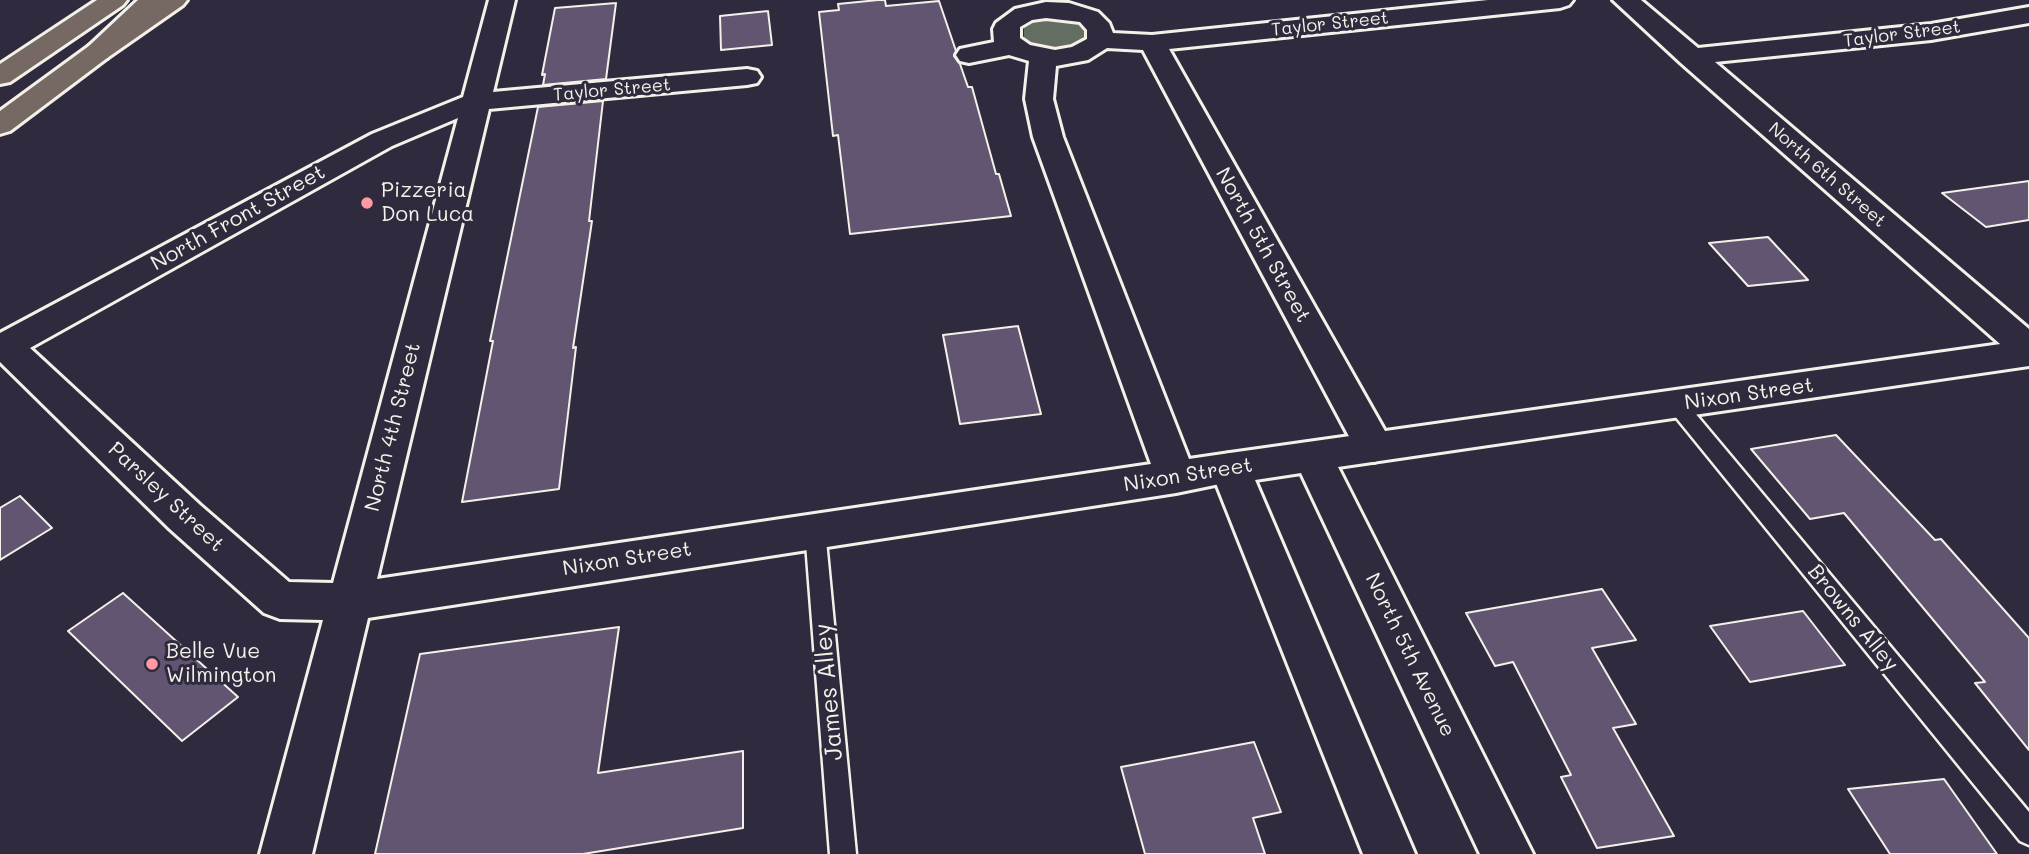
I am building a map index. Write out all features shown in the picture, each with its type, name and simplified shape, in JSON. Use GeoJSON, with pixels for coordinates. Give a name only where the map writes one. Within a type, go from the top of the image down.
{"type":"FeatureCollection","features":[{"type":"Feature","properties":{"kind":"main road"},"geometry":{"type":"LineString","coordinates":[[0,76],[114,0]]}},
{"type":"Feature","properties":{"kind":"main road"},"geometry":{"type":"LineString","coordinates":[[97,51],[153,0]]}},
{"type":"Feature","properties":{"kind":"main road"},"geometry":{"type":"LineString","coordinates":[[0,125],[97,51],[174,0]]}},
{"type":"Feature","properties":{"kind":"street","name":"North 4th Street"},"geometry":{"type":"LineString","coordinates":[[286,854],[502,0]]}},
{"type":"Feature","properties":{"kind":"street","name":"Taylor Street"},"geometry":{"type":"LineString","coordinates":[[1100,40],[1152,43],[1560,0]]}},
{"type":"Feature","properties":{"kind":"street","name":"North 6th Street"},"geometry":{"type":"LineString","coordinates":[[1626,0],[2029,351]]}},
{"type":"Feature","properties":{"kind":"street"},"geometry":{"type":"LineString","coordinates":[[969,55],[1028,51],[1079,54],[1095,46],[1100,40],[1100,28],[1088,17],[1069,11],[1046,10],[1024,14],[1009,23],[1005,35],[1028,51],[1048,137],[1176,477]]}},
{"type":"Feature","properties":{"kind":"street","name":"Taylor Street"},"geometry":{"type":"LineString","coordinates":[[1690,57],[1931,32],[2029,15]]}},
{"type":"Feature","properties":{"kind":"street","name":"North 5th Street"},"geometry":{"type":"LineString","coordinates":[[1152,43],[1374,447]]}},
{"type":"Feature","properties":{"kind":"street","name":"Taylor Street"},"geometry":{"type":"LineString","coordinates":[[477,102],[747,77]]}},
{"type":"Feature","properties":{"kind":"street","name":"North Front Street"},"geometry":{"type":"LineString","coordinates":[[5,345],[382,140],[477,102]]}},
{"type":"Feature","properties":{"kind":"street","name":"Parsley Street"},"geometry":{"type":"LineString","coordinates":[[5,345],[185,517],[280,600],[348,602]]}},
{"type":"Feature","properties":{"kind":"street","name":"Nixon Street"},"geometry":{"type":"LineString","coordinates":[[348,602],[1230,468],[1677,405],[2029,351]]}},
{"type":"Feature","properties":{"kind":"street","name":"North 5th Avenue"},"geometry":{"type":"LineString","coordinates":[[1313,456],[1507,854]]}},
{"type":"Feature","properties":{"kind":"street"},"geometry":{"type":"LineString","coordinates":[[1230,468],[1389,854]]}},
{"type":"Feature","properties":{"kind":"lane","name":"Browns Alley"},"geometry":{"type":"LineString","coordinates":[[1677,405],[2029,832]]}},
{"type":"Feature","properties":{"kind":"lane","name":"James Alley"},"geometry":{"type":"LineString","coordinates":[[815,530],[843,854]]}},
{"type":"Feature","properties":{"kind":"green space"},"geometry":{"type":"Polygon","coordinates":[[[1048,17],[1077,22],[1086,31],[1086,37],[1066,48],[1045,48],[1028,42],[1024,37],[1024,27],[1048,17]]]}},
{"type":"Feature","properties":{"kind":"building"},"geometry":{"type":"Polygon","coordinates":[[[885,0],[886,6],[939,1],[956,51],[954,56],[960,64],[968,87],[972,87],[996,174],[999,174],[1011,216],[850,234],[838,135],[833,136],[819,12],[839,10],[838,4],[885,0]]]}},
{"type":"Feature","properties":{"kind":"building"},"geometry":{"type":"Polygon","coordinates":[[[616,3],[606,79],[543,85],[545,74],[542,75],[555,8],[616,3]]]}},
{"type":"Feature","properties":{"kind":"building"},"geometry":{"type":"Polygon","coordinates":[[[768,11],[772,45],[721,50],[720,16],[768,11]]]}},
{"type":"Feature","properties":{"kind":"building"},"geometry":{"type":"Polygon","coordinates":[[[603,101],[589,221],[592,221],[573,348],[576,347],[559,489],[462,502],[493,341],[490,341],[538,107],[603,101]]]}},
{"type":"Feature","properties":{"kind":"building"},"geometry":{"type":"Polygon","coordinates":[[[2029,181],[2029,220],[1986,227],[1942,193],[2029,181]]]}},
{"type":"Feature","properties":{"kind":"building"},"geometry":{"type":"Polygon","coordinates":[[[1768,237],[1808,280],[1748,286],[1709,243],[1768,237]]]}},
{"type":"Feature","properties":{"kind":"building"},"geometry":{"type":"Polygon","coordinates":[[[1018,326],[1041,414],[960,424],[943,335],[1018,326]]]}},
{"type":"Feature","properties":{"kind":"building"},"geometry":{"type":"Polygon","coordinates":[[[1836,435],[1935,540],[1941,539],[2029,638],[2029,750],[1975,683],[1985,682],[1844,513],[1810,519],[1751,449],[1836,435]]]}},
{"type":"Feature","properties":{"kind":"building"},"geometry":{"type":"Polygon","coordinates":[[[20,496],[52,528],[0,560],[0,508],[20,496]]]}},
{"type":"Feature","properties":{"kind":"building"},"geometry":{"type":"Polygon","coordinates":[[[1602,589],[1636,640],[1592,648],[1636,724],[1613,728],[1674,836],[1597,848],[1561,777],[1571,775],[1513,662],[1495,666],[1466,613],[1602,589]]]}},
{"type":"Feature","properties":{"kind":"building","name":"Belle Vue Wilmington"},"geometry":{"type":"Polygon","coordinates":[[[123,593],[238,697],[182,741],[68,631],[123,593]]]}},
{"type":"Feature","properties":{"kind":"building"},"geometry":{"type":"Polygon","coordinates":[[[1803,611],[1845,665],[1750,682],[1710,626],[1803,611]]]}},
{"type":"Feature","properties":{"kind":"building"},"geometry":{"type":"Polygon","coordinates":[[[619,627],[598,773],[743,751],[743,828],[583,854],[375,854],[420,654],[619,627]]]}},
{"type":"Feature","properties":{"kind":"building"},"geometry":{"type":"Polygon","coordinates":[[[1254,742],[1281,812],[1253,818],[1265,854],[1145,854],[1121,767],[1254,742]]]}},
{"type":"Feature","properties":{"kind":"building"},"geometry":{"type":"Polygon","coordinates":[[[1944,779],[1997,854],[1890,854],[1848,789],[1944,779]]]}},
{"type":"Feature","properties":{"kind":"place","name":"Pizzeria Don Luca"},"geometry":{"type":"Point","coordinates":[367,203]}},
{"type":"Feature","properties":{"kind":"place","name":"Belle Vue Wilmington"},"geometry":{"type":"Point","coordinates":[152,664]}}]}
